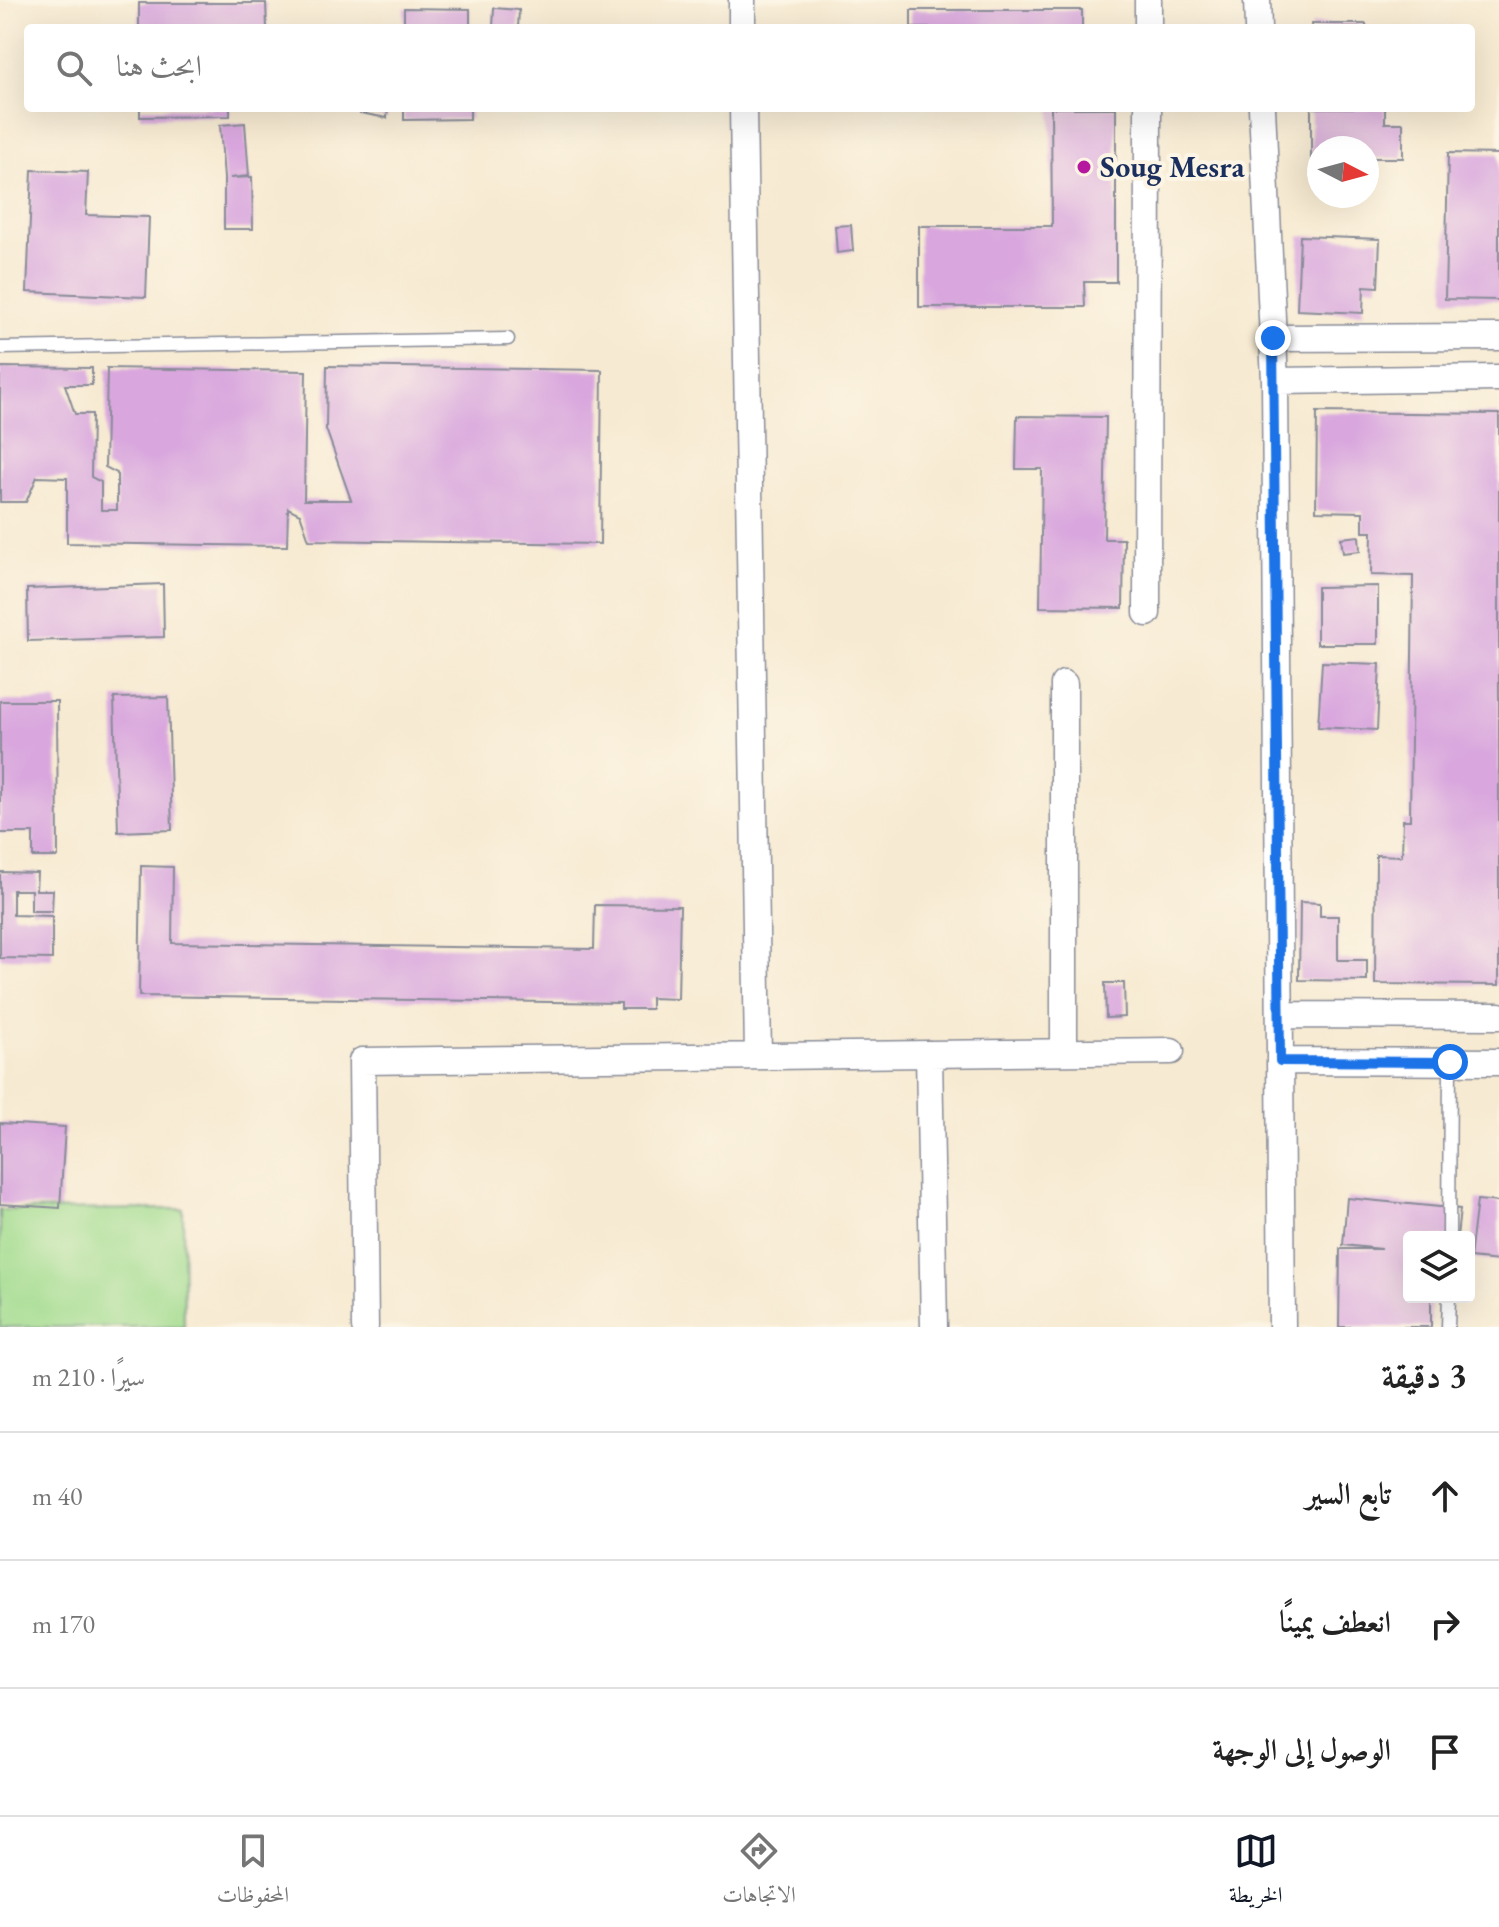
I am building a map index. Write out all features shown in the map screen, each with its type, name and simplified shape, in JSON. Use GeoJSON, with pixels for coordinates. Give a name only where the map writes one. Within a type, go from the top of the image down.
{"type":"FeatureCollection","features":[{"type":"Feature","properties":{"kind":"street"},"geometry":{"type":"LineString","coordinates":[[742,0],[742,24]]}},
{"type":"Feature","properties":{"kind":"street"},"geometry":{"type":"LineString","coordinates":[[1148,0],[1148,24]]}},
{"type":"Feature","properties":{"kind":"street"},"geometry":{"type":"LineString","coordinates":[[1257,0],[1258,24]]}},
{"type":"Feature","properties":{"kind":"street"},"geometry":{"type":"LineString","coordinates":[[743,112],[758,1056]]}},
{"type":"Feature","properties":{"kind":"street"},"geometry":{"type":"LineString","coordinates":[[1147,613],[1148,112]]}},
{"type":"Feature","properties":{"kind":"street"},"geometry":{"type":"LineString","coordinates":[[1262,112],[1275,381],[1282,1327]]}},
{"type":"Feature","properties":{"kind":"street"},"geometry":{"type":"LineString","coordinates":[[1273,338],[1499,337]]}},
{"type":"Feature","properties":{"kind":"street"},"geometry":{"type":"LineString","coordinates":[[1275,381],[1499,378]]}},
{"type":"Feature","properties":{"kind":"street"},"geometry":{"type":"LineString","coordinates":[[1064,684],[1064,1052]]}},
{"type":"Feature","properties":{"kind":"street"},"geometry":{"type":"LineString","coordinates":[[1280,1015],[1499,1016]]}},
{"type":"Feature","properties":{"kind":"street"},"geometry":{"type":"LineString","coordinates":[[365,1327],[362,1061],[1171,1051]]}},
{"type":"Feature","properties":{"kind":"street"},"geometry":{"type":"LineString","coordinates":[[929,1054],[934,1327]]}},
{"type":"Feature","properties":{"kind":"street"},"geometry":{"type":"LineString","coordinates":[[1280,1061],[1499,1062]]}},
{"type":"Feature","properties":{"kind":"lane"},"geometry":{"type":"LineString","coordinates":[[0,348],[508,339]]}},
{"type":"Feature","properties":{"kind":"lane"},"geometry":{"type":"LineString","coordinates":[[1449,1231],[1450,1062]]}},
{"type":"Feature","properties":{"kind":"lane"},"geometry":{"type":"LineString","coordinates":[[1448,1327],[1449,1303]]}},
{"type":"Feature","properties":{"kind":"green space"},"geometry":{"type":"Polygon","coordinates":[[[183,1209],[184,1327],[0,1327],[0,1210],[183,1209]]]}},
{"type":"Feature","properties":{"kind":"building"},"geometry":{"type":"Polygon","coordinates":[[[139,3],[266,3],[267,24],[139,24],[139,3]]]}},
{"type":"Feature","properties":{"kind":"building"},"geometry":{"type":"Polygon","coordinates":[[[404,8],[470,9],[470,24],[404,24],[404,8]]]}},
{"type":"Feature","properties":{"kind":"building"},"geometry":{"type":"Polygon","coordinates":[[[494,8],[519,10],[518,24],[493,24],[494,8]]]}},
{"type":"Feature","properties":{"kind":"building"},"geometry":{"type":"Polygon","coordinates":[[[911,10],[1082,10],[1082,24],[911,24],[911,10]]]}},
{"type":"Feature","properties":{"kind":"building"},"geometry":{"type":"Polygon","coordinates":[[[140,112],[230,112],[230,116],[140,117],[140,112]]]}},
{"type":"Feature","properties":{"kind":"building"},"geometry":{"type":"Polygon","coordinates":[[[360,112],[388,112],[387,118],[360,112]]]}},
{"type":"Feature","properties":{"kind":"building"},"geometry":{"type":"Polygon","coordinates":[[[404,112],[470,112],[470,119],[404,120],[404,112]]]}},
{"type":"Feature","properties":{"kind":"building","name":"Soug Mesra"},"geometry":{"type":"Polygon","coordinates":[[[1051,112],[1116,112],[1116,282],[1084,282],[1085,307],[919,307],[919,226],[1052,226],[1051,112]]]}},
{"type":"Feature","properties":{"kind":"building"},"geometry":{"type":"Polygon","coordinates":[[[1311,112],[1385,112],[1385,123],[1403,123],[1403,158],[1379,158],[1379,136],[1311,136],[1311,112]]]}},
{"type":"Feature","properties":{"kind":"building"},"geometry":{"type":"Polygon","coordinates":[[[245,123],[249,176],[230,178],[252,177],[253,229],[224,229],[220,125],[245,123]]]}},
{"type":"Feature","properties":{"kind":"building"},"geometry":{"type":"Polygon","coordinates":[[[1448,153],[1499,154],[1499,300],[1445,299],[1448,153]]]}},
{"type":"Feature","properties":{"kind":"building"},"geometry":{"type":"Polygon","coordinates":[[[32,170],[88,172],[86,215],[149,217],[146,297],[27,292],[32,170]]]}},
{"type":"Feature","properties":{"kind":"building"},"geometry":{"type":"Polygon","coordinates":[[[851,225],[853,251],[837,253],[835,226],[851,225]]]}},
{"type":"Feature","properties":{"kind":"building"},"geometry":{"type":"Polygon","coordinates":[[[1300,236],[1380,239],[1378,287],[1364,286],[1363,313],[1297,310],[1300,236]]]}},
{"type":"Feature","properties":{"kind":"building"},"geometry":{"type":"Polygon","coordinates":[[[327,366],[602,370],[600,544],[309,540],[300,514],[288,508],[287,546],[67,543],[67,478],[37,477],[26,502],[0,502],[0,367],[92,368],[92,385],[65,385],[75,414],[92,414],[91,477],[101,482],[101,510],[117,510],[117,473],[105,467],[107,368],[306,371],[304,500],[351,500],[326,429],[327,366]]]}},
{"type":"Feature","properties":{"kind":"building"},"geometry":{"type":"Polygon","coordinates":[[[1317,412],[1499,414],[1499,985],[1375,984],[1376,855],[1402,856],[1403,820],[1410,820],[1413,576],[1371,575],[1372,532],[1363,532],[1363,512],[1316,511],[1317,412]]]}},
{"type":"Feature","properties":{"kind":"building"},"geometry":{"type":"Polygon","coordinates":[[[1017,416],[1106,417],[1104,539],[1124,539],[1123,608],[1040,607],[1042,469],[1016,469],[1017,416]]]}},
{"type":"Feature","properties":{"kind":"building"},"geometry":{"type":"Polygon","coordinates":[[[1359,536],[1360,551],[1343,553],[1341,538],[1359,536]]]}},
{"type":"Feature","properties":{"kind":"building"},"geometry":{"type":"Polygon","coordinates":[[[163,584],[164,637],[28,641],[27,589],[163,584]]]}},
{"type":"Feature","properties":{"kind":"building"},"geometry":{"type":"Polygon","coordinates":[[[1378,586],[1378,644],[1317,644],[1317,587],[1378,586]]]}},
{"type":"Feature","properties":{"kind":"building"},"geometry":{"type":"Polygon","coordinates":[[[1322,662],[1380,664],[1377,730],[1318,727],[1322,662]]]}},
{"type":"Feature","properties":{"kind":"building"},"geometry":{"type":"Polygon","coordinates":[[[168,697],[172,830],[118,832],[114,698],[168,697]]]}},
{"type":"Feature","properties":{"kind":"building"},"geometry":{"type":"Polygon","coordinates":[[[0,701],[57,701],[58,857],[33,857],[33,833],[0,833],[0,701]]]}},
{"type":"Feature","properties":{"kind":"building"},"geometry":{"type":"Polygon","coordinates":[[[141,866],[173,867],[172,943],[594,949],[595,905],[680,906],[678,999],[651,998],[651,1009],[621,1009],[621,1003],[139,996],[141,866]]]}},
{"type":"Feature","properties":{"kind":"building"},"geometry":{"type":"Polygon","coordinates":[[[0,872],[37,873],[36,890],[53,890],[52,911],[31,911],[31,890],[13,890],[13,915],[52,916],[52,959],[0,958],[0,872]]]}},
{"type":"Feature","properties":{"kind":"building"},"geometry":{"type":"Polygon","coordinates":[[[1300,902],[1320,903],[1320,916],[1338,916],[1338,960],[1367,960],[1367,981],[1299,980],[1300,902]]]}},
{"type":"Feature","properties":{"kind":"building"},"geometry":{"type":"Polygon","coordinates":[[[1105,983],[1124,983],[1125,1017],[1106,1018],[1105,983]]]}},
{"type":"Feature","properties":{"kind":"building"},"geometry":{"type":"Polygon","coordinates":[[[0,1123],[65,1127],[60,1208],[0,1204],[0,1123]]]}},
{"type":"Feature","properties":{"kind":"building"},"geometry":{"type":"Polygon","coordinates":[[[1347,1198],[1460,1209],[1458,1231],[1403,1231],[1403,1303],[1431,1303],[1431,1327],[1339,1327],[1340,1249],[1382,1249],[1343,1245],[1347,1198]]]}},
{"type":"Feature","properties":{"kind":"building"},"geometry":{"type":"Polygon","coordinates":[[[1477,1200],[1499,1202],[1499,1261],[1475,1259],[1473,1231],[1477,1200]]]}},
{"type":"Feature","properties":{"kind":"place","name":"Soug Mesra"},"geometry":{"type":"Point","coordinates":[1084,167]}},
{"type":"Feature","properties":{"kind":"route"},"geometry":{"type":"LineString","coordinates":[[1273,338],[1280,1061],[1450,1062]]}}]}
